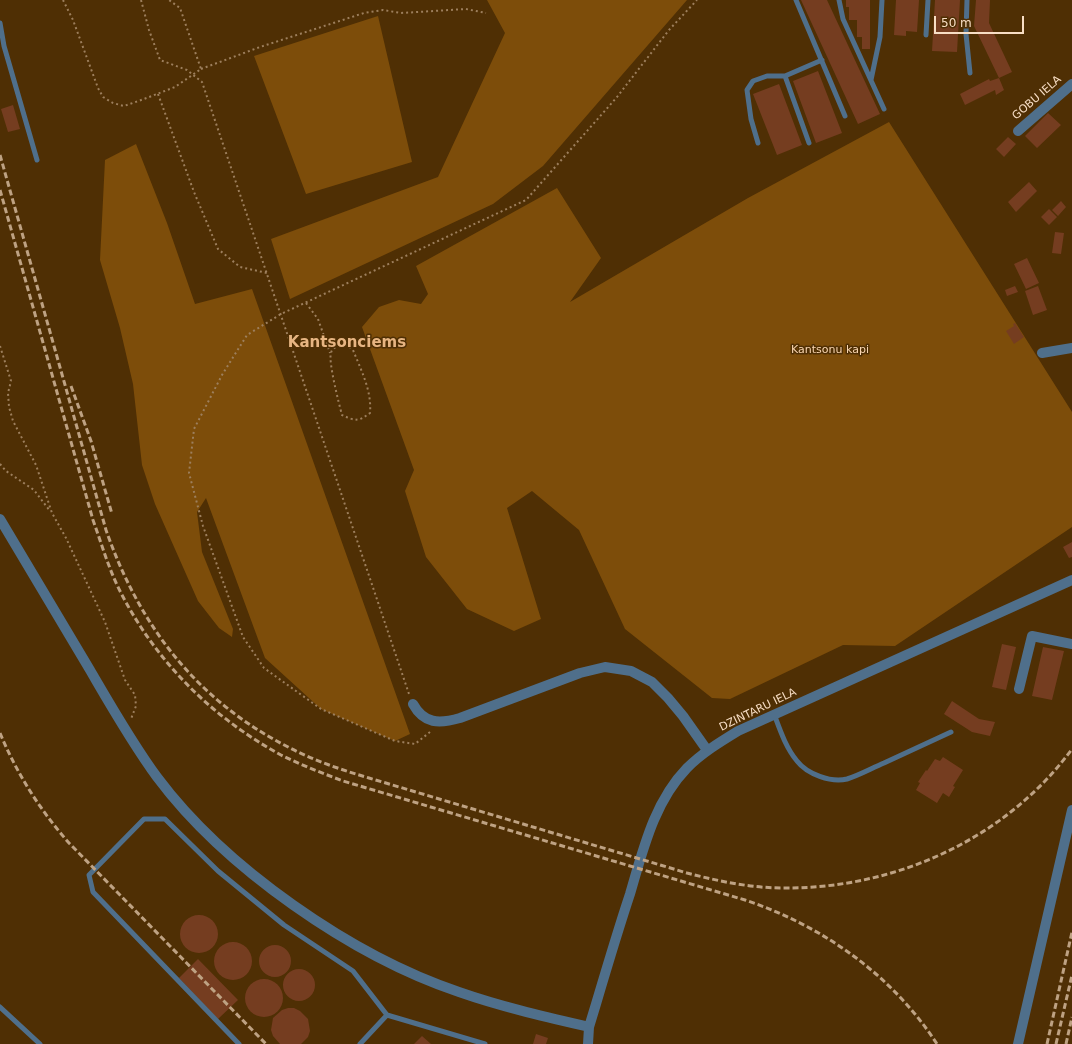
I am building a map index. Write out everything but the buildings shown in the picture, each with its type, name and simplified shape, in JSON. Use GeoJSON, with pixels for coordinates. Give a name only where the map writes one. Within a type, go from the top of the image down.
{"type":"FeatureCollection","features":[{"type":"Feature","properties":{"kind":"street","name":"GOBU IELA"},"geometry":{"type":"LineString","coordinates":[[1018,131],[1072,84]]}},
{"type":"Feature","properties":{"kind":"street"},"geometry":{"type":"LineString","coordinates":[[1042,353],[1072,348]]}},
{"type":"Feature","properties":{"kind":"street"},"geometry":{"type":"LineString","coordinates":[[0,519],[124,728],[157,777],[191,817],[230,854],[277,893],[331,930],[375,956],[411,973],[458,992],[523,1012],[589,1027]]}},
{"type":"Feature","properties":{"kind":"street","name":"DZINTARU IELA"},"geometry":{"type":"LineString","coordinates":[[588,1044],[589,1027],[647,839],[659,809],[671,788],[683,773],[707,750],[738,731],[1072,580]]}},
{"type":"Feature","properties":{"kind":"street"},"geometry":{"type":"LineString","coordinates":[[1019,689],[1032,636],[1072,644]]}},
{"type":"Feature","properties":{"kind":"street"},"geometry":{"type":"LineString","coordinates":[[413,704],[418,713],[426,718],[442,723],[460,718],[580,672],[605,667],[631,671],[652,682],[673,704],[707,750]]}},
{"type":"Feature","properties":{"kind":"street"},"geometry":{"type":"LineString","coordinates":[[1018,1044],[1072,810]]}},
{"type":"Feature","properties":{"kind":"lane"},"geometry":{"type":"LineString","coordinates":[[796,0],[846,116]]}},
{"type":"Feature","properties":{"kind":"lane"},"geometry":{"type":"LineString","coordinates":[[839,0],[843,19],[884,109]]}},
{"type":"Feature","properties":{"kind":"lane"},"geometry":{"type":"LineString","coordinates":[[871,80],[880,37],[882,0]]}},
{"type":"Feature","properties":{"kind":"lane"},"geometry":{"type":"LineString","coordinates":[[926,35],[928,0]]}},
{"type":"Feature","properties":{"kind":"lane"},"geometry":{"type":"LineString","coordinates":[[967,0],[966,34],[970,73]]}},
{"type":"Feature","properties":{"kind":"lane"},"geometry":{"type":"LineString","coordinates":[[0,23],[4,46],[37,160]]}},
{"type":"Feature","properties":{"kind":"lane"},"geometry":{"type":"LineString","coordinates":[[758,143],[751,119],[747,90],[753,81],[767,76],[785,76],[822,60]]}},
{"type":"Feature","properties":{"kind":"lane"},"geometry":{"type":"LineString","coordinates":[[785,76],[809,143]]}},
{"type":"Feature","properties":{"kind":"lane"},"geometry":{"type":"LineString","coordinates":[[774,714],[788,747],[797,761],[807,770],[819,776],[832,779],[846,779],[951,732]]}},
{"type":"Feature","properties":{"kind":"lane"},"geometry":{"type":"LineString","coordinates":[[239,1044],[93,892],[89,875],[144,819],[165,819],[218,871],[284,925],[353,971],[387,1015],[485,1044]]}},
{"type":"Feature","properties":{"kind":"lane"},"geometry":{"type":"LineString","coordinates":[[0,1007],[40,1044]]}},
{"type":"Feature","properties":{"kind":"lane"},"geometry":{"type":"LineString","coordinates":[[360,1044],[387,1015]]}},
{"type":"Feature","properties":{"kind":"path"},"geometry":{"type":"LineString","coordinates":[[63,0],[73,20],[98,88],[103,97],[113,103],[124,106],[158,94],[175,86],[201,69],[260,47],[364,13],[383,10],[401,13],[466,8],[486,12]]}},
{"type":"Feature","properties":{"kind":"path"},"geometry":{"type":"LineString","coordinates":[[141,0],[160,60],[187,70],[202,82],[413,704]]}},
{"type":"Feature","properties":{"kind":"path"},"geometry":{"type":"LineString","coordinates":[[169,0],[180,8],[201,69]]}},
{"type":"Feature","properties":{"kind":"path"},"geometry":{"type":"LineString","coordinates":[[442,723],[415,744],[395,741],[321,709],[264,668],[243,637],[204,526],[189,473],[194,428],[222,375],[247,335],[281,314],[526,200],[617,97],[669,30],[697,0]]}},
{"type":"Feature","properties":{"kind":"path"},"geometry":{"type":"LineString","coordinates":[[158,94],[194,192],[218,249],[240,267],[267,273]]}},
{"type":"Feature","properties":{"kind":"path"},"geometry":{"type":"LineString","coordinates":[[306,303],[318,318],[330,353],[342,415],[352,419],[362,419],[370,413],[371,402],[369,390],[353,350],[347,345],[340,345],[334,347],[330,353]]}},
{"type":"Feature","properties":{"kind":"path"},"geometry":{"type":"LineString","coordinates":[[0,346],[11,381],[8,393],[9,407],[13,422],[36,465],[52,513]]}},
{"type":"Feature","properties":{"kind":"path"},"geometry":{"type":"LineString","coordinates":[[0,464],[6,471],[34,490],[52,513],[66,538],[105,622],[125,680],[135,695],[136,706],[133,716],[124,728]]}},
{"type":"Feature","properties":{"kind":"green space"},"geometry":{"type":"Polygon","coordinates":[[[487,0],[687,0],[543,166],[493,204],[290,299],[271,239],[438,177],[505,33],[487,0]]]}},
{"type":"Feature","properties":{"kind":"green space"},"geometry":{"type":"Polygon","coordinates":[[[378,16],[412,162],[306,194],[254,56],[378,16]]]}},
{"type":"Feature","properties":{"kind":"green space","name":"Kantsonu kapi"},"geometry":{"type":"Polygon","coordinates":[[[889,122],[1072,412],[1072,527],[895,646],[843,645],[730,699],[712,698],[625,629],[579,530],[532,491],[507,508],[541,619],[514,631],[467,609],[426,557],[405,491],[414,470],[362,327],[379,307],[399,300],[421,304],[428,294],[416,266],[557,188],[601,258],[570,302],[748,198],[889,122]]]}},
{"type":"Feature","properties":{"kind":"green space"},"geometry":{"type":"Polygon","coordinates":[[[136,144],[167,223],[195,304],[252,289],[410,734],[395,741],[321,709],[265,658],[206,498],[197,512],[202,552],[233,629],[232,637],[219,628],[198,601],[155,504],[142,465],[133,384],[120,328],[100,260],[105,160],[136,144]]]}},
{"type":"Feature","properties":{"kind":"railway"},"geometry":{"type":"LineString","coordinates":[[0,155],[106,530],[120,565],[136,598],[155,629],[176,658],[200,684],[227,708],[257,729],[299,753],[359,775],[687,873],[734,884],[783,888],[825,886],[866,880],[906,868],[944,853],[980,833],[1014,809],[1045,781],[1072,749]]}},
{"type":"Feature","properties":{"kind":"railway"},"geometry":{"type":"LineString","coordinates":[[0,190],[93,520],[113,575],[135,619],[152,643],[189,686],[210,706],[232,724],[281,755],[304,766],[343,781],[745,900],[802,924],[828,939],[877,975],[899,996],[919,1019],[937,1044]]}},
{"type":"Feature","properties":{"kind":"railway"},"geometry":{"type":"LineString","coordinates":[[71,386],[91,441],[112,514]]}},
{"type":"Feature","properties":{"kind":"railway"},"geometry":{"type":"LineString","coordinates":[[0,733],[14,763],[30,791],[48,818],[69,843],[266,1044]]}},
{"type":"Feature","properties":{"kind":"railway"},"geometry":{"type":"LineString","coordinates":[[1047,1044],[1072,932]]}},
{"type":"Feature","properties":{"kind":"railway"},"geometry":{"type":"LineString","coordinates":[[1056,1044],[1072,975]]}},
{"type":"Feature","properties":{"kind":"railway"},"geometry":{"type":"LineString","coordinates":[[1066,1044],[1072,1017]]}},
{"type":"Feature","properties":{"kind":"district","name":"Kantsonciems"},"geometry":{"type":"Point","coordinates":[347,343]}}]}
